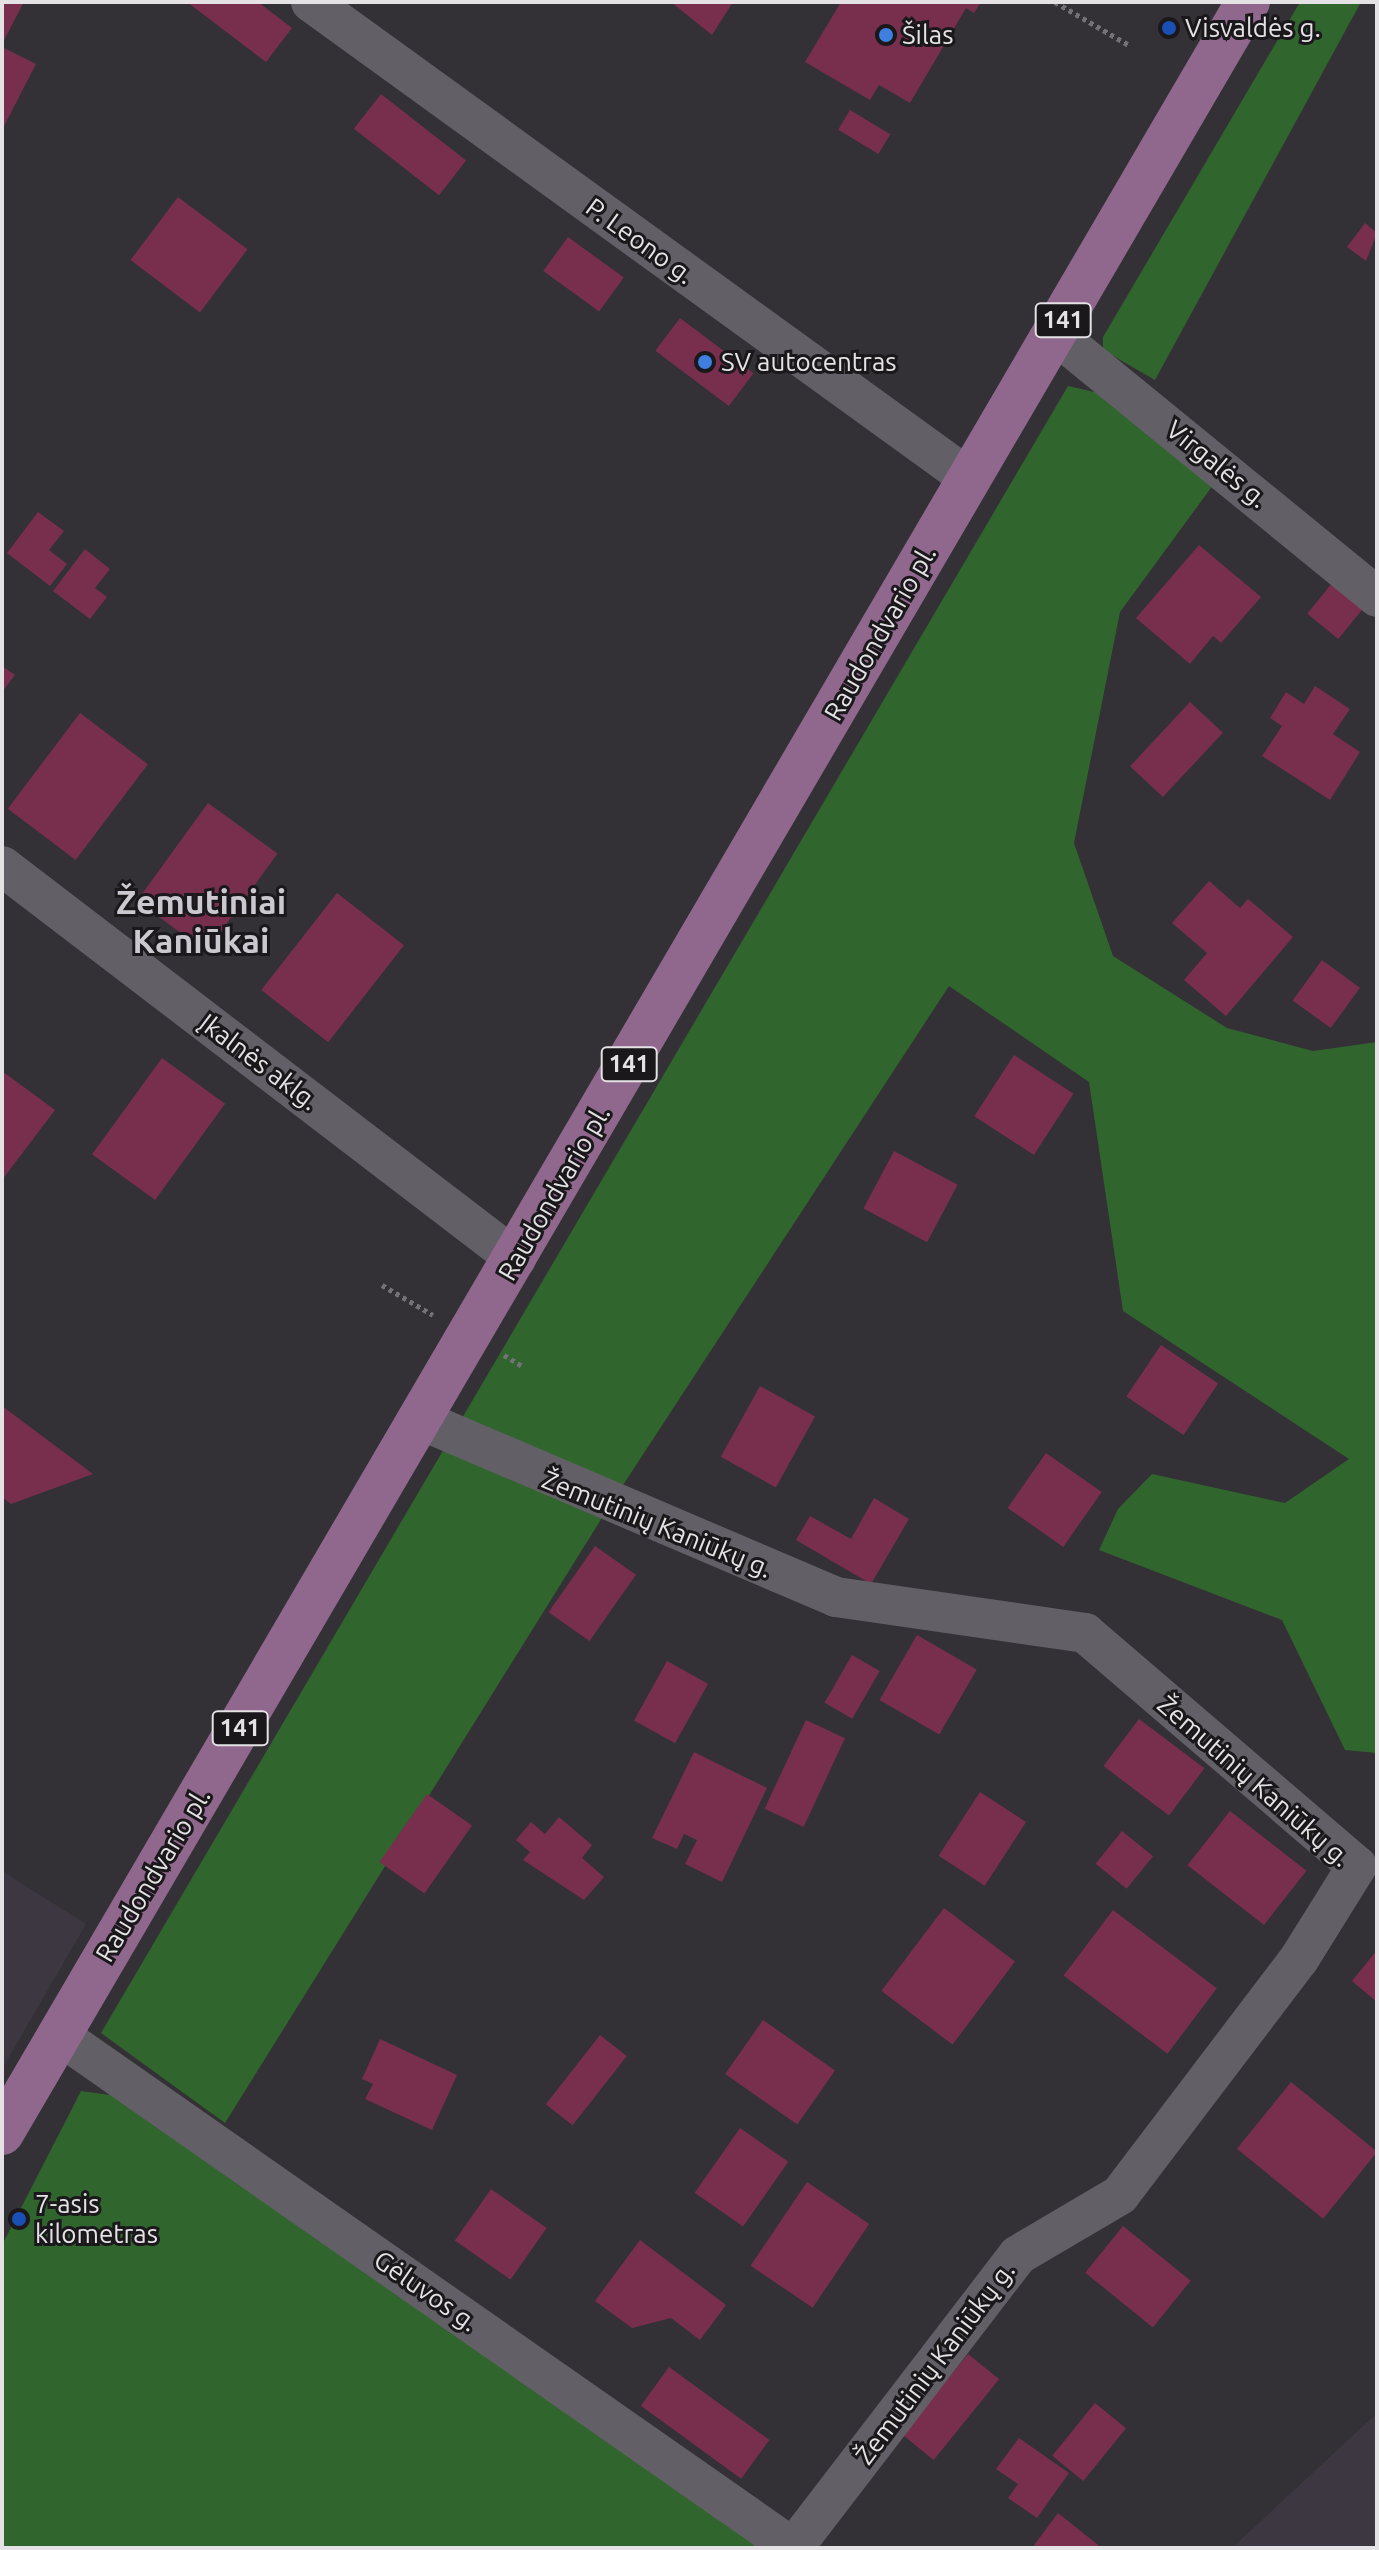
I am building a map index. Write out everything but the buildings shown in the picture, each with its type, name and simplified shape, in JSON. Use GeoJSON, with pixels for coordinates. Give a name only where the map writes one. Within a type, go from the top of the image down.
{"type":"FeatureCollection","features":[{"type":"Feature","properties":{"kind":"main road","name":"Raudondvario pl."},"geometry":{"type":"LineString","coordinates":[[2,2133],[516,1259],[1248,2]]}},
{"type":"Feature","properties":{"kind":"street","name":"P. Leono g."},"geometry":{"type":"LineString","coordinates":[[311,2],[970,479]]}},
{"type":"Feature","properties":{"kind":"street","name":"Virgalės g."},"geometry":{"type":"LineString","coordinates":[[1055,334],[1377,597]]}},
{"type":"Feature","properties":{"kind":"street","name":"Įkalnės aklg."},"geometry":{"type":"LineString","coordinates":[[2,866],[516,1259]]}},
{"type":"Feature","properties":{"kind":"street","name":"Žemutinių Kaniūkų g."},"geometry":{"type":"LineString","coordinates":[[421,1420],[836,1597],[1085,1633],[1357,1866],[1299,1959],[1120,2195],[1018,2255],[793,2548]]}},
{"type":"Feature","properties":{"kind":"street","name":"Gėluvos g."},"geometry":{"type":"LineString","coordinates":[[59,2035],[793,2548]]}},
{"type":"Feature","properties":{"kind":"path"},"geometry":{"type":"LineString","coordinates":[[1055,2],[1129,45]]}},
{"type":"Feature","properties":{"kind":"shaded area"},"geometry":{"type":"Polygon","coordinates":[[[2,1871],[86,1924],[2,2069],[2,1871]]]}},
{"type":"Feature","properties":{"kind":"shaded area"},"geometry":{"type":"Polygon","coordinates":[[[1377,2413],[1377,2548],[1232,2548],[1377,2413]]]}},
{"type":"Feature","properties":{"kind":"green space"},"geometry":{"type":"Polygon","coordinates":[[[1300,2],[1361,2],[1155,380],[1103,350],[1103,337],[1300,2]]]}},
{"type":"Feature","properties":{"kind":"green space"},"geometry":{"type":"Polygon","coordinates":[[[1068,386],[1112,396],[1216,481],[1120,612],[1074,843],[1113,956],[1227,1028],[1313,1051],[1377,1042],[1377,1753],[1345,1750],[1282,1620],[1099,1550],[1118,1509],[1152,1474],[1285,1503],[1349,1459],[1123,1311],[1089,1082],[949,986],[610,1505],[225,2123],[101,2033],[1068,386]]]}},
{"type":"Feature","properties":{"kind":"green space"},"geometry":{"type":"Polygon","coordinates":[[[81,2091],[124,2097],[771,2548],[2,2548],[2,2245],[81,2091]]]}},
{"type":"Feature","properties":{"kind":"place","name":"Visvaldės g."},"geometry":{"type":"Point","coordinates":[1169,28]}},
{"type":"Feature","properties":{"kind":"place","name":"Šilas"},"geometry":{"type":"Point","coordinates":[886,35]}},
{"type":"Feature","properties":{"kind":"place","name":"SV autocentras"},"geometry":{"type":"Point","coordinates":[705,362]}},
{"type":"Feature","properties":{"kind":"place","name":"7-asis kilometras"},"geometry":{"type":"Point","coordinates":[19,2219]}},
{"type":"Feature","properties":{"kind":"district","name":"Žemutiniai Kaniūkai"},"geometry":{"type":"Point","coordinates":[201,920]}}]}
